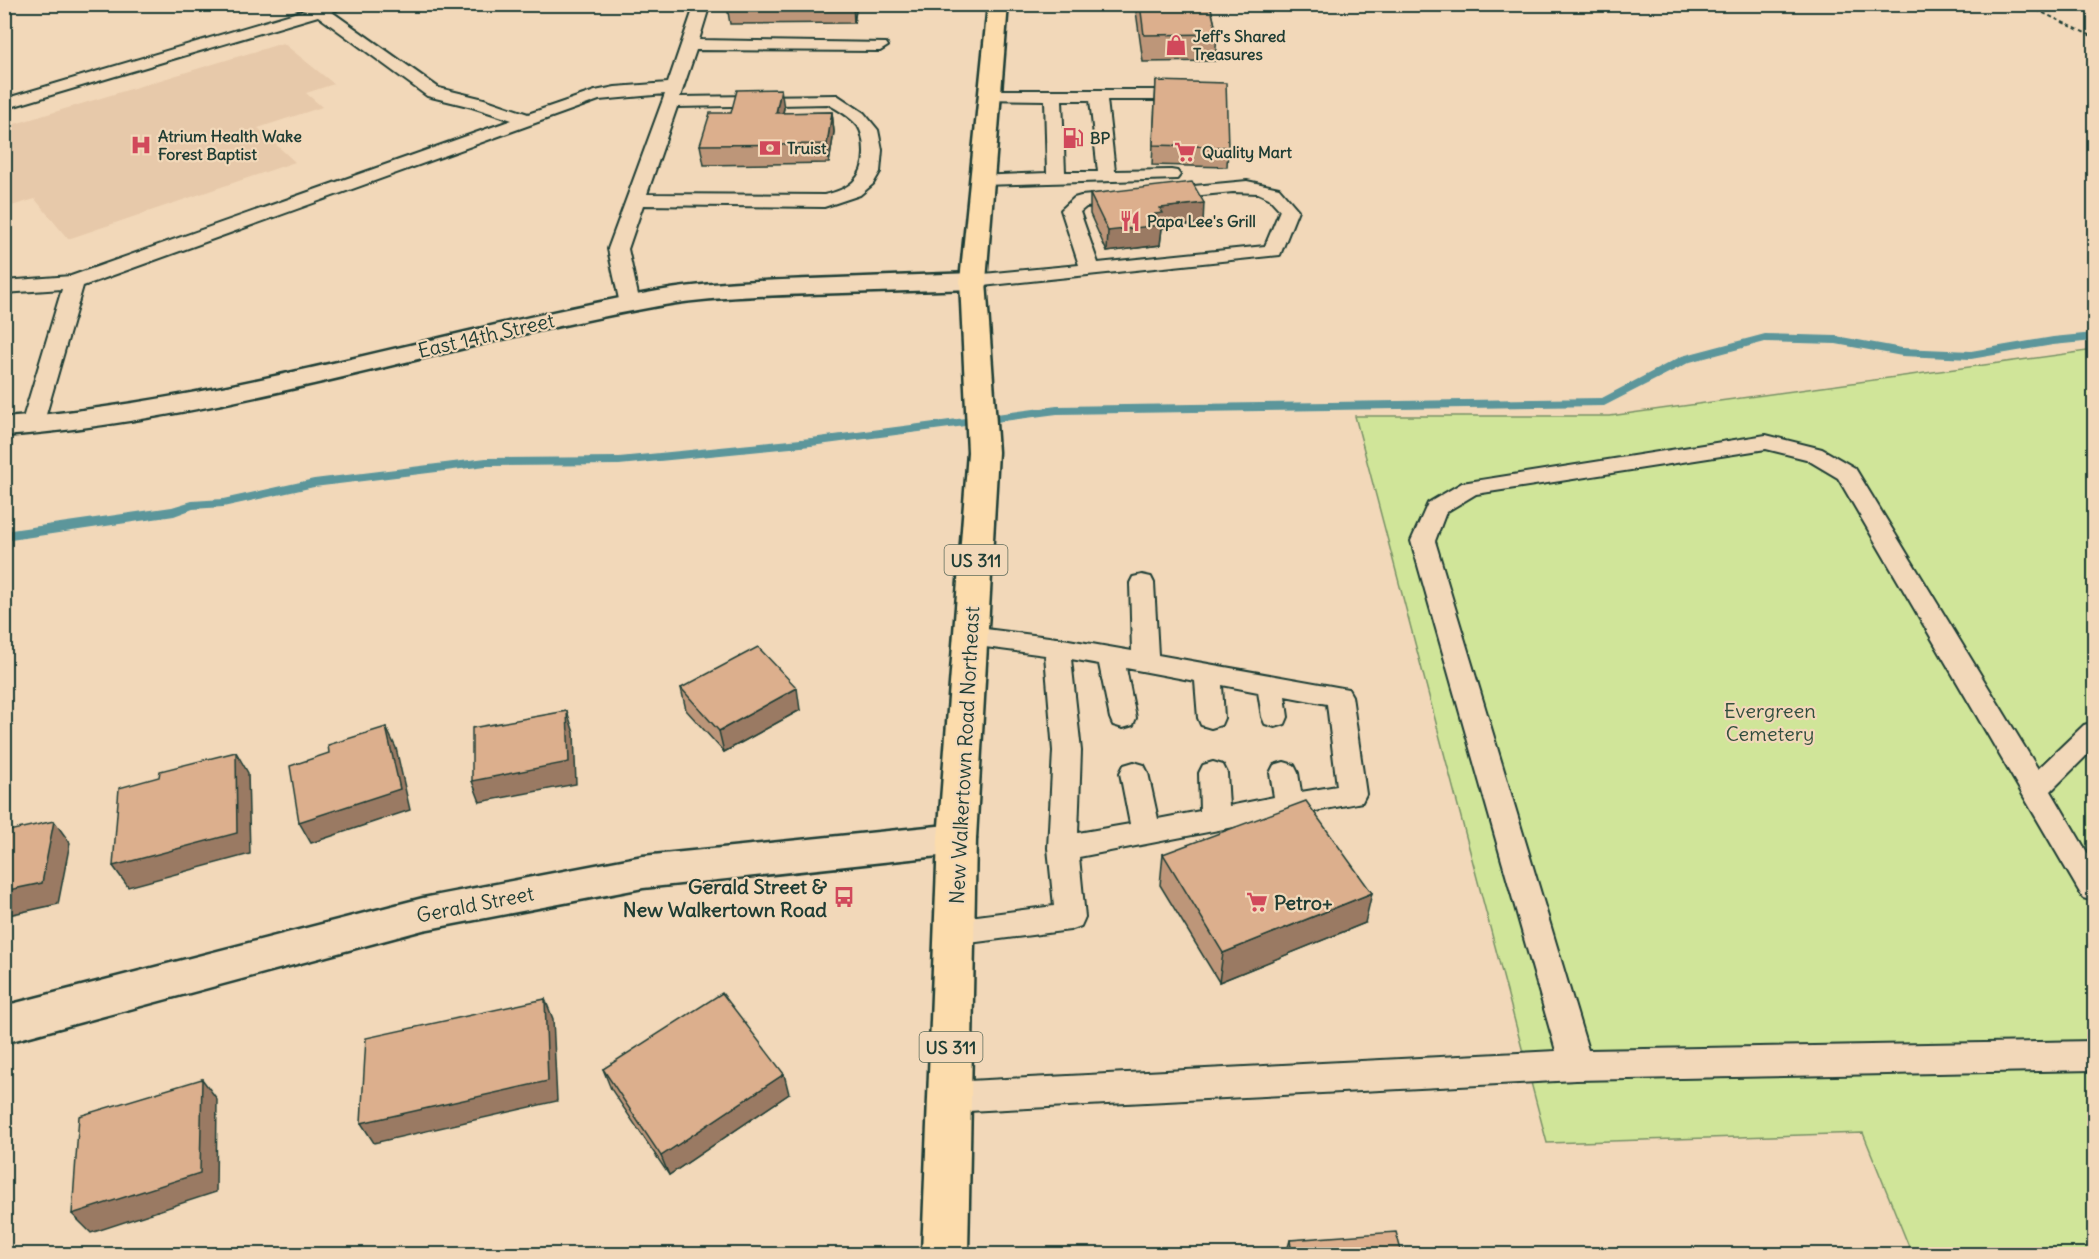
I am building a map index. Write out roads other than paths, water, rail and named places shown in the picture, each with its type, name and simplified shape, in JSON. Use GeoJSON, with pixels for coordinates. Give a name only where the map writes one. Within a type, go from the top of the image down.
{"type":"FeatureCollection","features":[{"type":"Feature","properties":{"kind":"main road","name":"New Walkertown Road Northeast"},"geometry":{"type":"LineString","coordinates":[[945,1254],[957,839],[983,452],[973,281],[998,4]]}},
{"type":"Feature","properties":{"kind":"main road","name":"East 14th Street"},"geometry":{"type":"LineString","coordinates":[[4,427],[73,422],[157,409],[281,383],[552,319],[630,304],[738,289],[973,281]]}},
{"type":"Feature","properties":{"kind":"main road","name":"Gerald Street"},"geometry":{"type":"LineString","coordinates":[[4,1025],[423,914],[643,872],[957,839]]}},
{"type":"Feature","properties":{"kind":"lane"},"geometry":{"type":"LineString","coordinates":[[4,104],[343,4]]}},
{"type":"Feature","properties":{"kind":"lane"},"geometry":{"type":"LineString","coordinates":[[630,304],[618,249],[691,45],[703,4]]}},
{"type":"Feature","properties":{"kind":"lane"},"geometry":{"type":"LineString","coordinates":[[321,11],[433,92],[478,103],[529,120]]}},
{"type":"Feature","properties":{"kind":"lane"},"geometry":{"type":"LineString","coordinates":[[691,45],[880,46]]}},
{"type":"Feature","properties":{"kind":"lane"},"geometry":{"type":"LineString","coordinates":[[4,287],[75,282],[595,96],[615,92],[831,99],[864,122],[872,134],[874,167],[862,187],[844,197],[824,201],[636,199]]}},
{"type":"Feature","properties":{"kind":"lane"},"geometry":{"type":"LineString","coordinates":[[989,95],[1209,94]]}},
{"type":"Feature","properties":{"kind":"lane"},"geometry":{"type":"LineString","coordinates":[[1053,95],[1056,178]]}},
{"type":"Feature","properties":{"kind":"lane"},"geometry":{"type":"LineString","coordinates":[[1098,95],[1107,176]]}},
{"type":"Feature","properties":{"kind":"lane"},"geometry":{"type":"LineString","coordinates":[[982,180],[1171,175]]}},
{"type":"Feature","properties":{"kind":"lane"},"geometry":{"type":"LineString","coordinates":[[973,281],[1273,251],[1289,210],[1280,196],[1274,192],[1248,186],[1081,202],[1070,210],[1090,269]]}},
{"type":"Feature","properties":{"kind":"lane"},"geometry":{"type":"LineString","coordinates":[[32,425],[75,282]]}},
{"type":"Feature","properties":{"kind":"lane"},"geometry":{"type":"LineString","coordinates":[[1576,1065],[1423,541],[1436,508],[1470,488],[1766,442],[1814,454],[1847,473],[2094,889]]}},
{"type":"Feature","properties":{"kind":"lane"},"geometry":{"type":"LineString","coordinates":[[1142,583],[1145,662]]}},
{"type":"Feature","properties":{"kind":"lane"},"geometry":{"type":"LineString","coordinates":[[970,636],[1057,647],[1339,696],[1352,794],[1063,848]]}},
{"type":"Feature","properties":{"kind":"lane"},"geometry":{"type":"LineString","coordinates":[[954,932],[1070,916],[1063,848],[1066,751],[1057,647]]}},
{"type":"Feature","properties":{"kind":"lane"},"geometry":{"type":"LineString","coordinates":[[1110,656],[1123,718]]}},
{"type":"Feature","properties":{"kind":"lane"},"geometry":{"type":"LineString","coordinates":[[1209,673],[1211,718]]}},
{"type":"Feature","properties":{"kind":"lane"},"geometry":{"type":"LineString","coordinates":[[1270,684],[1275,717]]}},
{"type":"Feature","properties":{"kind":"lane"},"geometry":{"type":"LineString","coordinates":[[2035,789],[2094,732]]}},
{"type":"Feature","properties":{"kind":"lane"},"geometry":{"type":"LineString","coordinates":[[1134,773],[1146,832]]}},
{"type":"Feature","properties":{"kind":"lane"},"geometry":{"type":"LineString","coordinates":[[1213,773],[1215,819]]}},
{"type":"Feature","properties":{"kind":"lane"},"geometry":{"type":"LineString","coordinates":[[1284,773],[1289,806]]}},
{"type":"Feature","properties":{"kind":"lane"},"geometry":{"type":"LineString","coordinates":[[949,1097],[1576,1065],[2094,1056]]}},
{"type":"Feature","properties":{"kind":"waterway"},"geometry":{"type":"LineString","coordinates":[[2084,4],[2094,11]]}},
{"type":"Feature","properties":{"kind":"waterway"},"geometry":{"type":"LineString","coordinates":[[4,536],[174,511],[192,505],[223,503],[314,483],[486,462],[619,461],[811,442],[1057,410],[1604,402],[1686,359],[1765,338],[1836,340],[1902,352],[1971,355],[2053,341],[2094,337]]}},
{"type":"Feature","properties":{"kind":"place","name":"Jeff's Shared Treasures"},"geometry":{"type":"Point","coordinates":[1176,45]}},
{"type":"Feature","properties":{"kind":"place","name":"BP"},"geometry":{"type":"Point","coordinates":[1073,138]}},
{"type":"Feature","properties":{"kind":"place","name":"Atrium Health Wake Forest Baptist"},"geometry":{"type":"Point","coordinates":[141,145]}},
{"type":"Feature","properties":{"kind":"place","name":"Truist"},"geometry":{"type":"Point","coordinates":[770,148]}},
{"type":"Feature","properties":{"kind":"place","name":"Quality Mart"},"geometry":{"type":"Point","coordinates":[1185,152]}},
{"type":"Feature","properties":{"kind":"place","name":"Papa Lee's Grill"},"geometry":{"type":"Point","coordinates":[1130,221]}},
{"type":"Feature","properties":{"kind":"place","name":"Gerald Street & New Walkertown Road"},"geometry":{"type":"Point","coordinates":[844,897]}},
{"type":"Feature","properties":{"kind":"place","name":"Petro+"},"geometry":{"type":"Point","coordinates":[1257,902]}},
{"type":"Feature","properties":{"kind":"park label","name":"Evergreen Cemetery"},"geometry":{"type":"Point","coordinates":[1770,722]}}]}
